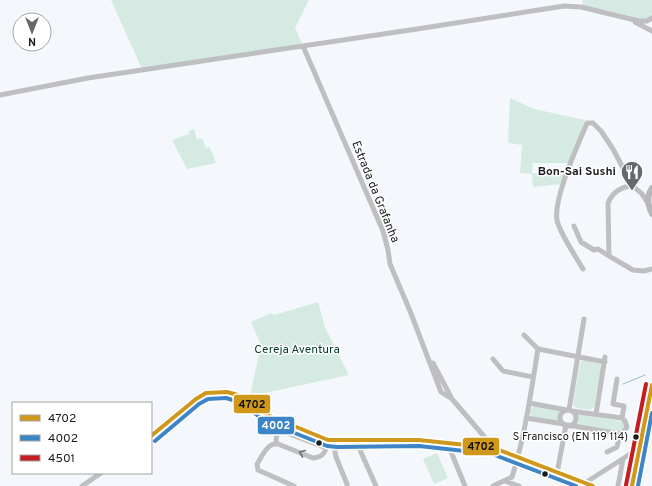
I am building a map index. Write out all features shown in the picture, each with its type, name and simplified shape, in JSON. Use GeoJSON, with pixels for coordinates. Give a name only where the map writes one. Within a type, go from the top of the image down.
{"type":"FeatureCollection","features":[{"type":"Feature","properties":{"kind":"main road"},"geometry":{"type":"LineString","coordinates":[[652,189],[648,196],[648,203],[652,214]]}},
{"type":"Feature","properties":{"kind":"main road"},"geometry":{"type":"LineString","coordinates":[[632,486],[636,472],[651,388]]}},
{"type":"Feature","properties":{"kind":"main road"},"geometry":{"type":"LineString","coordinates":[[636,472],[636,486]]}},
{"type":"Feature","properties":{"kind":"street"},"geometry":{"type":"LineString","coordinates":[[0,95],[88,78],[564,6],[581,7],[613,15],[644,24],[652,29]]}},
{"type":"Feature","properties":{"kind":"street"},"geometry":{"type":"LineString","coordinates":[[644,24],[652,18]]}},
{"type":"Feature","properties":{"kind":"street"},"geometry":{"type":"LineString","coordinates":[[644,24],[652,24]]}},
{"type":"Feature","properties":{"kind":"street","name":"Estrada da Grafanha"},"geometry":{"type":"LineString","coordinates":[[303,46],[383,231],[390,264],[424,346],[452,399],[494,448]]}},
{"type":"Feature","properties":{"kind":"street"},"geometry":{"type":"LineString","coordinates":[[583,269],[557,221],[556,205],[587,123],[594,124],[601,131],[613,149],[632,185],[642,194],[648,203]]}},
{"type":"Feature","properties":{"kind":"street"},"geometry":{"type":"LineString","coordinates":[[609,256],[608,203],[618,190],[632,185]]}},
{"type":"Feature","properties":{"kind":"street"},"geometry":{"type":"LineString","coordinates":[[637,189],[652,189]]}},
{"type":"Feature","properties":{"kind":"street"},"geometry":{"type":"LineString","coordinates":[[574,226],[581,242],[594,250],[598,250],[633,270],[644,271],[652,269]]}},
{"type":"Feature","properties":{"kind":"street"},"geometry":{"type":"LineString","coordinates":[[569,410],[584,319]]}},
{"type":"Feature","properties":{"kind":"street"},"geometry":{"type":"LineString","coordinates":[[524,335],[538,348],[578,356],[605,359],[596,414]]}},
{"type":"Feature","properties":{"kind":"street"},"geometry":{"type":"LineString","coordinates":[[493,486],[512,477],[518,458],[538,348]]}},
{"type":"Feature","properties":{"kind":"street"},"geometry":{"type":"LineString","coordinates":[[493,359],[503,371],[533,377]]}},
{"type":"Feature","properties":{"kind":"street"},"geometry":{"type":"LineString","coordinates":[[617,379],[613,404],[624,406],[622,418]]}},
{"type":"Feature","properties":{"kind":"street"},"geometry":{"type":"LineString","coordinates":[[152,435],[196,399],[206,393],[227,392],[245,399],[267,415],[328,440],[419,440],[494,448],[557,473],[577,483],[593,486]]}},
{"type":"Feature","properties":{"kind":"street"},"geometry":{"type":"LineString","coordinates":[[526,418],[620,434],[624,433],[627,427],[622,418],[529,403]]}},
{"type":"Feature","properties":{"kind":"street"},"geometry":{"type":"LineString","coordinates":[[569,410],[575,414],[575,419],[573,423],[566,425],[560,420],[560,415],[564,411],[569,410]]}},
{"type":"Feature","properties":{"kind":"street"},"geometry":{"type":"LineString","coordinates":[[557,473],[566,425]]}},
{"type":"Feature","properties":{"kind":"street"},"geometry":{"type":"LineString","coordinates":[[276,444],[276,438],[282,430],[331,451],[336,448]]}},
{"type":"Feature","properties":{"kind":"street"},"geometry":{"type":"LineString","coordinates":[[607,452],[617,447],[620,434]]}},
{"type":"Feature","properties":{"kind":"street"},"geometry":{"type":"LineString","coordinates":[[323,454],[328,440]]}},
{"type":"Feature","properties":{"kind":"street"},"geometry":{"type":"LineString","coordinates":[[337,441],[336,457],[347,486]]}},
{"type":"Feature","properties":{"kind":"street"},"geometry":{"type":"LineString","coordinates":[[356,441],[376,486]]}},
{"type":"Feature","properties":{"kind":"street"},"geometry":{"type":"LineString","coordinates":[[447,442],[465,486]]}},
{"type":"Feature","properties":{"kind":"street"},"geometry":{"type":"LineString","coordinates":[[294,486],[258,470],[257,464],[270,445],[276,444],[313,458],[330,453],[336,457]]}},
{"type":"Feature","properties":{"kind":"street"},"geometry":{"type":"LineString","coordinates":[[586,484],[588,481],[635,451]]}},
{"type":"Feature","properties":{"kind":"street"},"geometry":{"type":"LineString","coordinates":[[618,486],[623,459]]}},
{"type":"Feature","properties":{"kind":"street"},"geometry":{"type":"LineString","coordinates":[[82,486],[100,474]]}},
{"type":"Feature","properties":{"kind":"street"},"geometry":{"type":"LineString","coordinates":[[505,481],[519,486]]}},
{"type":"Feature","properties":{"kind":"green space"},"geometry":{"type":"Polygon","coordinates":[[[111,0],[309,0],[295,28],[303,46],[142,69],[111,0]]]}},
{"type":"Feature","properties":{"kind":"green space"},"geometry":{"type":"Polygon","coordinates":[[[582,0],[652,0],[652,16],[642,19],[583,5],[582,0]]]}},
{"type":"Feature","properties":{"kind":"green space"},"geometry":{"type":"Polygon","coordinates":[[[510,98],[534,109],[585,120],[570,163],[533,163],[532,173],[565,175],[562,184],[533,187],[532,174],[520,173],[522,145],[508,142],[510,98]]]}},
{"type":"Feature","properties":{"kind":"green space"},"geometry":{"type":"Polygon","coordinates":[[[194,129],[197,139],[202,138],[206,148],[210,147],[216,163],[187,169],[172,140],[189,134],[188,131],[194,129]]]}},
{"type":"Feature","properties":{"kind":"green space","name":"Cereja Aventura"},"geometry":{"type":"Polygon","coordinates":[[[318,302],[325,327],[349,375],[250,396],[261,345],[251,322],[271,313],[274,315],[318,302]]]}},
{"type":"Feature","properties":{"kind":"green space"},"geometry":{"type":"Polygon","coordinates":[[[583,360],[600,364],[601,369],[594,407],[590,410],[576,408],[573,405],[580,363],[583,360]]]}},
{"type":"Feature","properties":{"kind":"green space"},"geometry":{"type":"Polygon","coordinates":[[[534,406],[561,411],[558,416],[559,421],[532,417],[530,409],[534,406]]]}},
{"type":"Feature","properties":{"kind":"green space"},"geometry":{"type":"Polygon","coordinates":[[[577,414],[620,421],[623,422],[625,426],[621,432],[575,424],[577,414]]]}},
{"type":"Feature","properties":{"kind":"green space"},"geometry":{"type":"Polygon","coordinates":[[[437,453],[448,478],[434,484],[423,459],[437,453]]]}},
{"type":"Feature","properties":{"kind":"waterway"},"geometry":{"type":"LineString","coordinates":[[623,384],[645,375]]}},
{"type":"Feature","properties":{"kind":"transit line","name":"4501"},"geometry":{"type":"LineString","coordinates":[[626,485],[646,384]]}},
{"type":"Feature","properties":{"kind":"transit line","name":"4702"},"geometry":{"type":"LineString","coordinates":[[632,486],[652,385]]}},
{"type":"Feature","properties":{"kind":"transit line","name":"4702"},"geometry":{"type":"LineString","coordinates":[[152,435],[196,399],[206,393],[227,392],[245,399],[267,415],[328,440],[419,440],[494,448],[593,486]]}},
{"type":"Feature","properties":{"kind":"transit line","name":"4002"},"geometry":{"type":"LineString","coordinates":[[155,441],[199,404],[208,399],[226,398],[242,404],[265,421],[327,446],[419,446],[492,454],[576,486]]}},
{"type":"Feature","properties":{"kind":"transit line","name":"4002"},"geometry":{"type":"LineString","coordinates":[[638,486],[652,413]]}},
{"type":"Feature","properties":{"kind":"place","name":"Bon-Sai Sushi"},"geometry":{"type":"Point","coordinates":[632,192]}},
{"type":"Feature","properties":{"kind":"place","name":"S Francisco (EN 119 114)"},"geometry":{"type":"Point","coordinates":[636,437]}}]}
